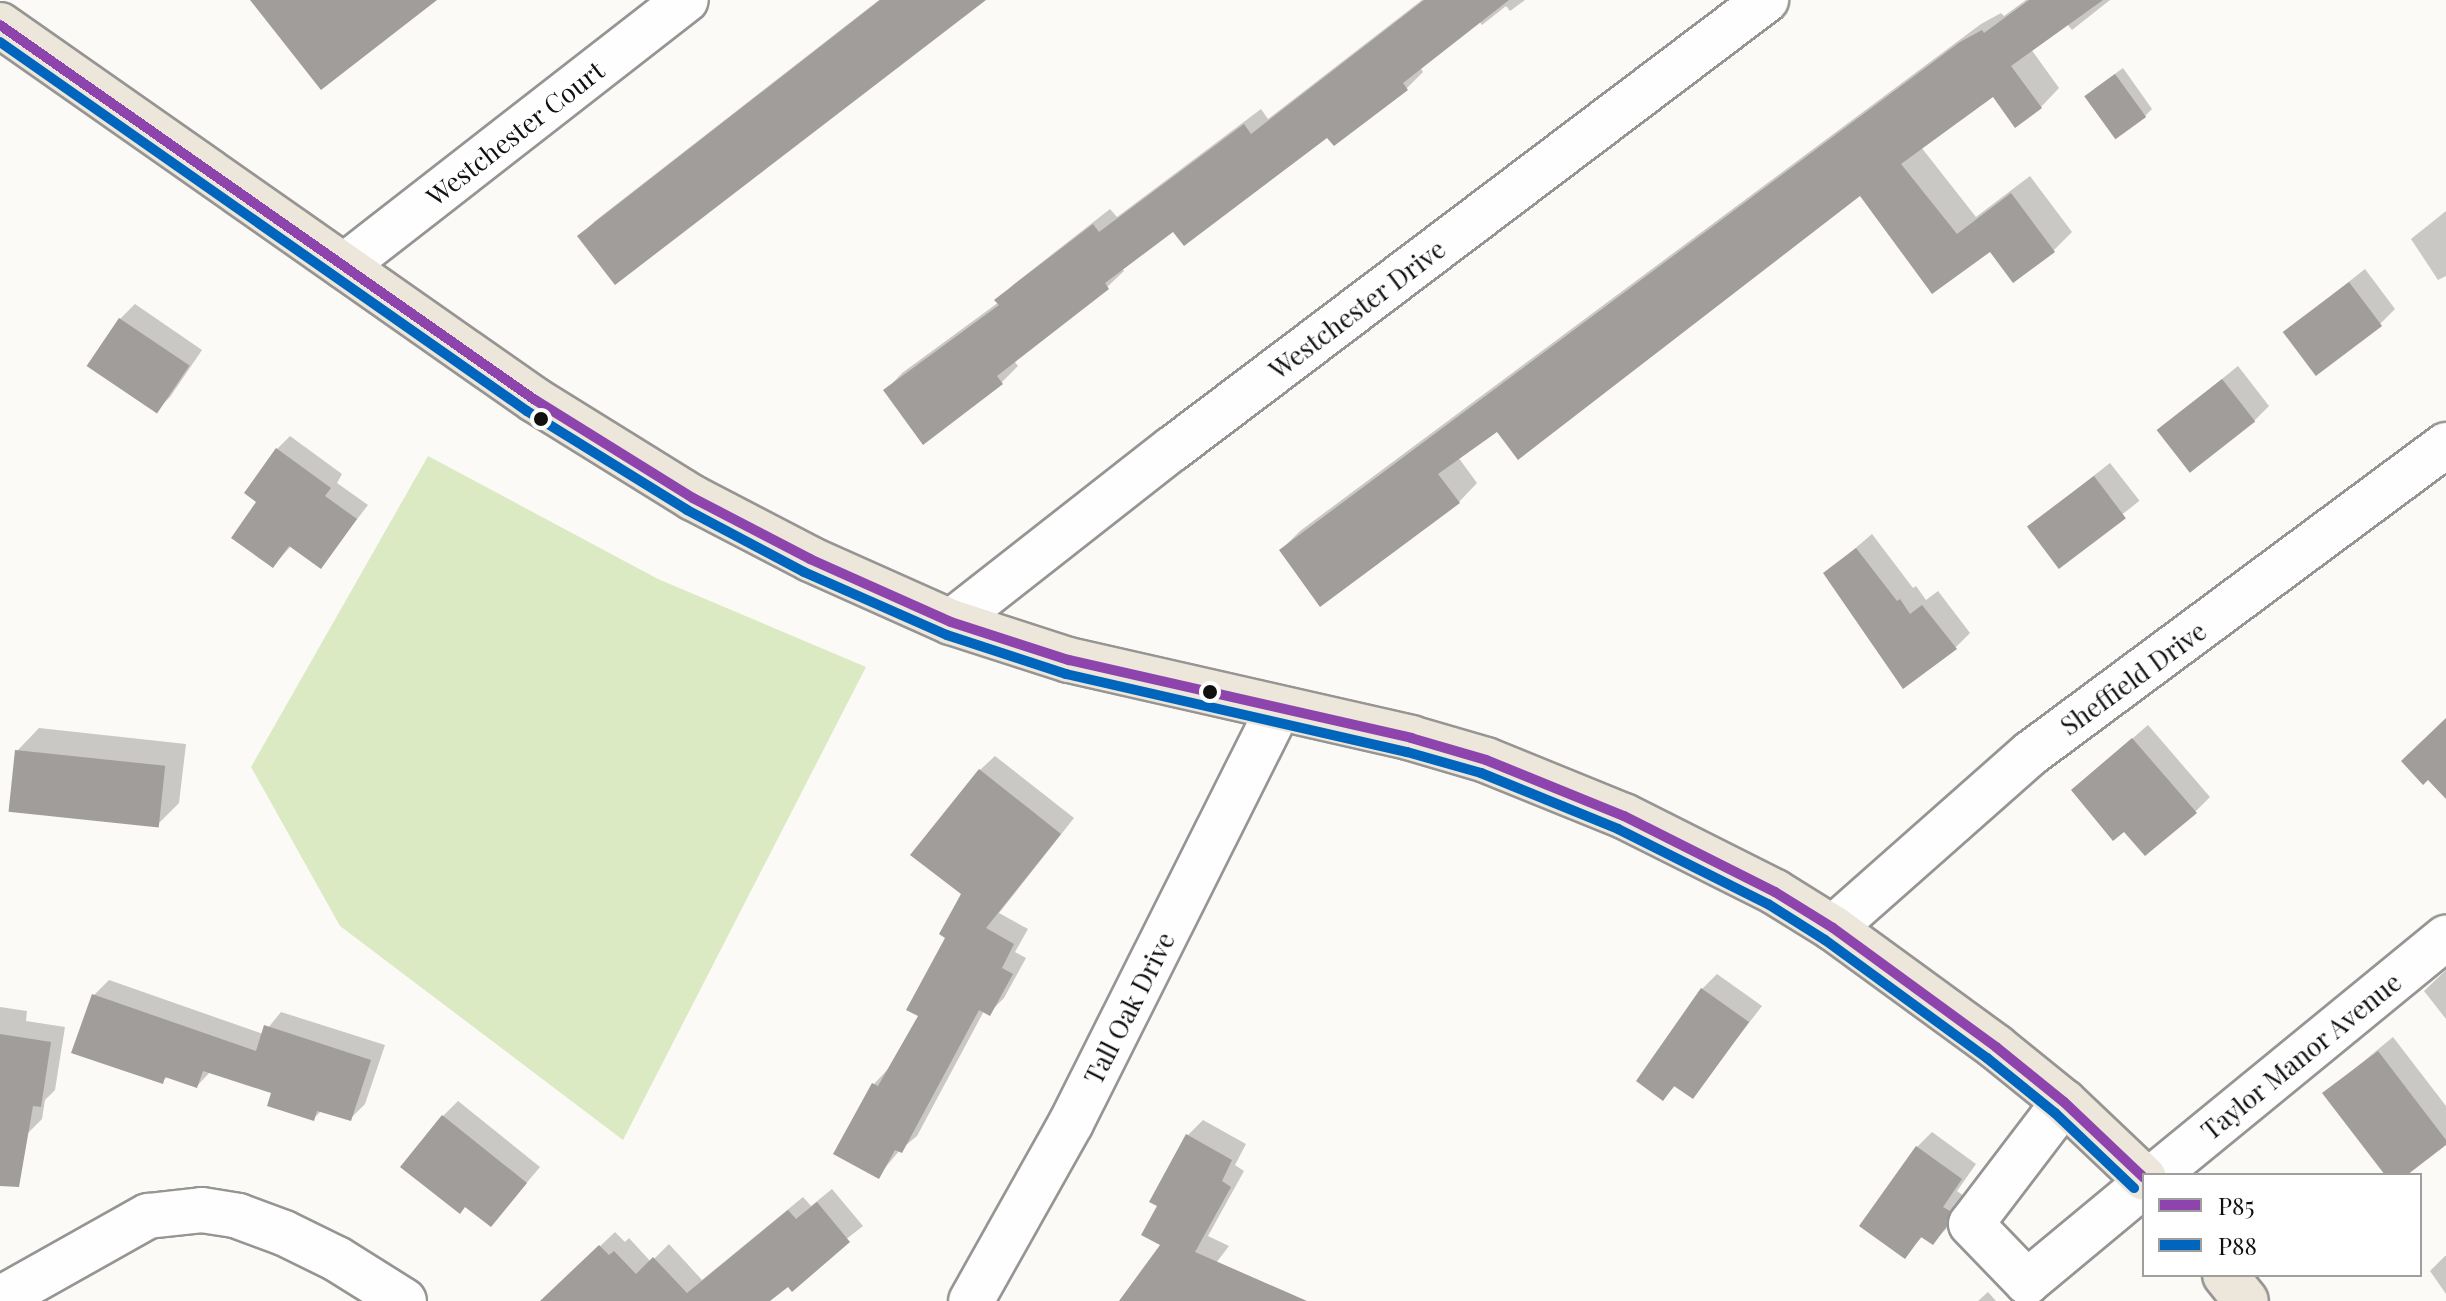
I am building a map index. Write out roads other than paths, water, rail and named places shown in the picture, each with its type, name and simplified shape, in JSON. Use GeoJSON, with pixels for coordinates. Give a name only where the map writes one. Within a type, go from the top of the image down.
{"type":"FeatureCollection","features":[{"type":"Feature","properties":{"kind":"main road"},"geometry":{"type":"LineString","coordinates":[[0,25],[535,400],[693,498],[810,559],[951,622],[1069,660],[1411,738],[1486,760],[1624,816],[1775,892],[1833,928],[1948,1011],[2064,1102],[2142,1176]]}},
{"type":"Feature","properties":{"kind":"main road"},"geometry":{"type":"LineString","coordinates":[[2227,1277],[2246,1301]]}},
{"type":"Feature","properties":{"kind":"street","name":"Westchester Court"},"geometry":{"type":"LineString","coordinates":[[344,266],[686,0]]}},
{"type":"Feature","properties":{"kind":"street","name":"Westchester Drive"},"geometry":{"type":"LineString","coordinates":[[951,622],[1172,449],[1766,0]]}},
{"type":"Feature","properties":{"kind":"street","name":"Sheffield Drive"},"geometry":{"type":"LineString","coordinates":[[1833,928],[2031,753],[2446,445]]}},
{"type":"Feature","properties":{"kind":"street","name":"Tall Oak Drive"},"geometry":{"type":"LineString","coordinates":[[971,1301],[1071,1123],[1278,710]]}},
{"type":"Feature","properties":{"kind":"street","name":"Taylor Manor Avenue"},"geometry":{"type":"LineString","coordinates":[[2158,1173],[2446,938]]}},
{"type":"Feature","properties":{"kind":"street"},"geometry":{"type":"LineString","coordinates":[[2064,1102],[1971,1224],[2027,1282],[2142,1187]]}},
{"type":"Feature","properties":{"kind":"street"},"geometry":{"type":"LineString","coordinates":[[0,1299],[148,1216],[202,1210],[238,1216],[284,1233],[337,1259],[404,1301]]}}]}
